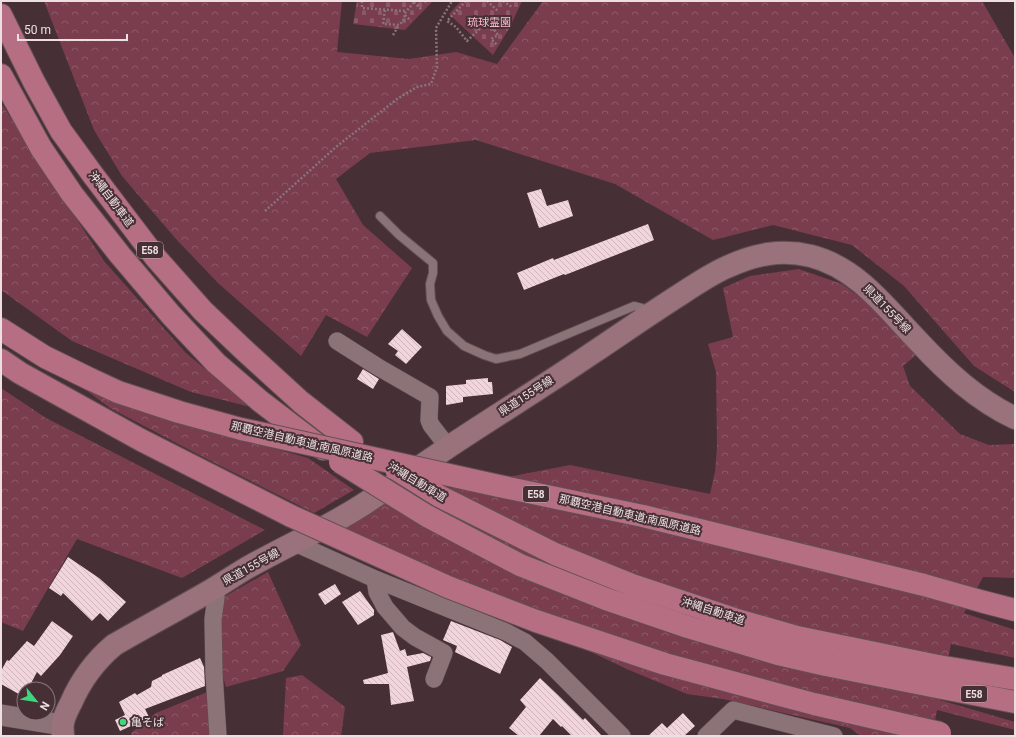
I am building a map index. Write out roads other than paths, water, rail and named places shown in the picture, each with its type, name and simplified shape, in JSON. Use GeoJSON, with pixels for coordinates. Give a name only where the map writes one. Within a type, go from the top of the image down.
{"type":"FeatureCollection","features":[{"type":"Feature","properties":{"kind":"highway","name":"沖縄自動車道"},"geometry":{"type":"LineString","coordinates":[[1,15],[34,82],[61,131],[92,175],[156,258],[203,311],[238,344],[302,402],[352,442],[439,496],[555,554],[632,585],[734,619],[935,676],[1015,702]]}},
{"type":"Feature","properties":{"kind":"highway","name":"沖縄自動車道"},"geometry":{"type":"LineString","coordinates":[[1,75],[41,148],[72,194],[171,315],[216,363],[260,401],[340,462],[427,516],[520,565],[606,599],[695,630],[778,654],[826,665],[935,676],[1015,680]]}},
{"type":"Feature","properties":{"kind":"highway","name":"那覇空港自動車道;南風原道路"},"geometry":{"type":"LineString","coordinates":[[1,329],[45,357],[90,379],[118,392],[179,412],[241,429],[643,516],[924,585],[1015,610]]}},
{"type":"Feature","properties":{"kind":"highway"},"geometry":{"type":"LineString","coordinates":[[1,360],[20,373],[141,440],[291,516],[448,587],[536,620],[658,662],[814,704],[945,734]]}},
{"type":"Feature","properties":{"kind":"main road","name":"県道155号線"},"geometry":{"type":"LineString","coordinates":[[63,730],[67,711],[75,694],[90,670],[103,654],[114,645],[245,569],[332,524],[364,505],[448,447],[583,360],[700,281],[727,267],[757,256],[785,252],[814,257],[833,264],[850,274],[881,300],[918,342],[966,388],[986,403],[1015,418]]}},
{"type":"Feature","properties":{"kind":"street"},"geometry":{"type":"LineString","coordinates":[[337,341],[430,397],[429,420],[431,425],[448,447]]}},
{"type":"Feature","properties":{"kind":"street"},"geometry":{"type":"LineString","coordinates":[[295,543],[375,579],[506,632],[525,642],[552,666],[622,736]]}},
{"type":"Feature","properties":{"kind":"street"},"geometry":{"type":"LineString","coordinates":[[375,579],[377,592],[386,607],[403,628],[444,654],[434,679]]}},
{"type":"Feature","properties":{"kind":"street"},"geometry":{"type":"LineString","coordinates":[[216,587],[213,619],[214,672],[218,736]]}},
{"type":"Feature","properties":{"kind":"street"},"geometry":{"type":"LineString","coordinates":[[706,736],[733,710],[807,733],[834,736]]}},
{"type":"Feature","properties":{"kind":"street"},"geometry":{"type":"LineString","coordinates":[[1,715],[63,730]]}},
{"type":"Feature","properties":{"kind":"lane"},"geometry":{"type":"LineString","coordinates":[[380,216],[399,235],[433,263],[433,274],[430,284],[431,300],[447,331],[464,346],[484,355],[496,359],[520,354],[634,306],[642,308],[649,314]]}},
{"type":"Feature","properties":{"kind":"place","name":"亀そば"},"geometry":{"type":"Point","coordinates":[123,722]}},
{"type":"Feature","properties":{"kind":"park label","name":"琉球霊園"},"geometry":{"type":"Point","coordinates":[489,22]}}]}
